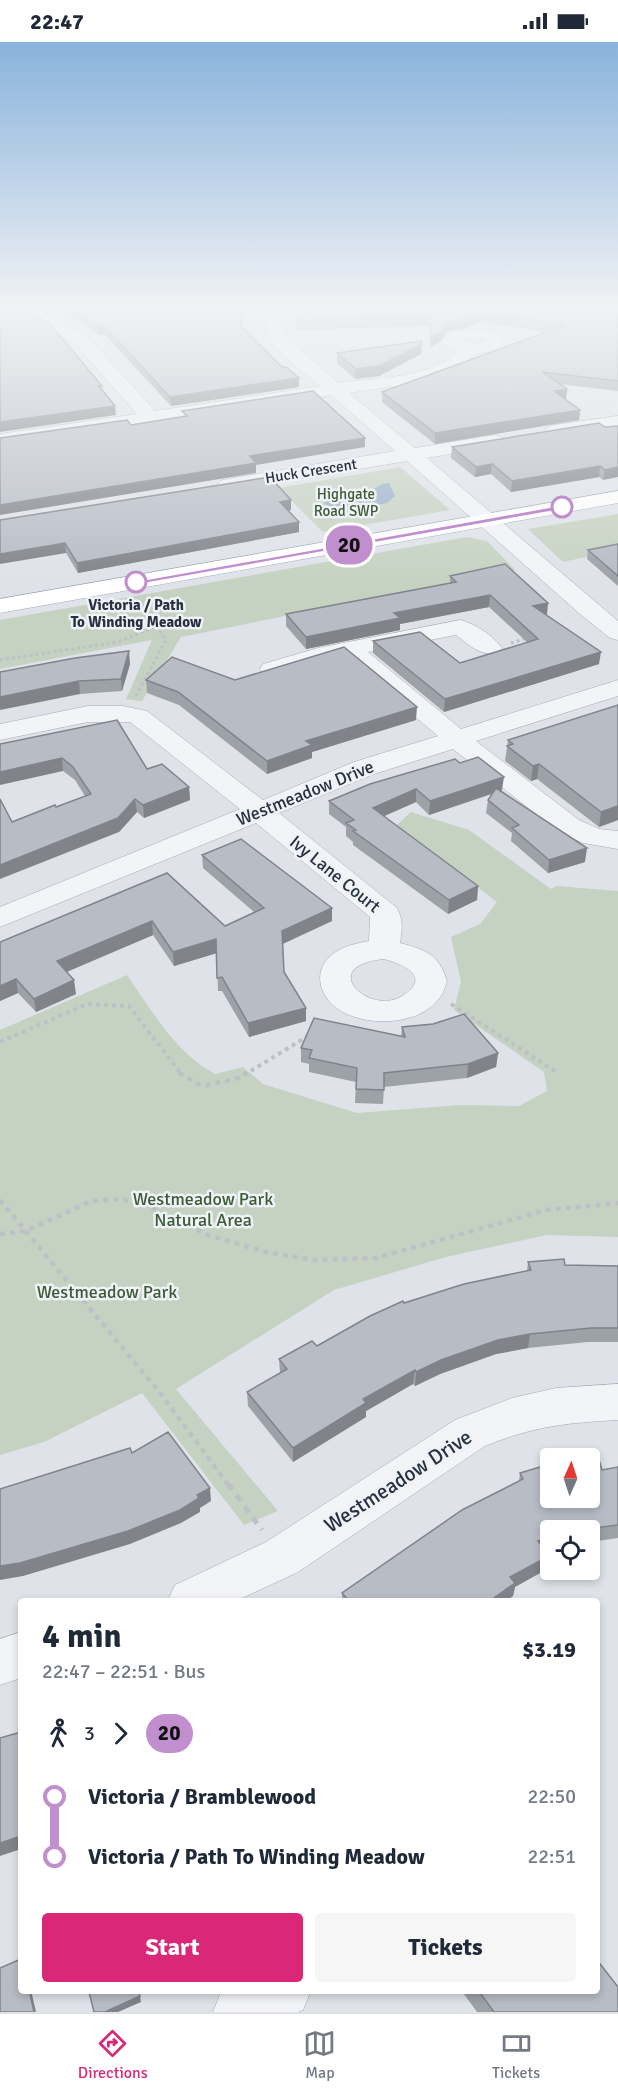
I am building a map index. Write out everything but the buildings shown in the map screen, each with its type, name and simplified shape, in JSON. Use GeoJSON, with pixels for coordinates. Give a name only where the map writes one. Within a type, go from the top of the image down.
{"type":"FeatureCollection","features":[{"type":"Feature","properties":{"kind":"main road"},"geometry":{"type":"LineString","coordinates":[[0,606],[618,497]]}},
{"type":"Feature","properties":{"kind":"street"},"geometry":{"type":"LineString","coordinates":[[135,400],[151,418]]}},
{"type":"Feature","properties":{"kind":"street"},"geometry":{"type":"LineString","coordinates":[[0,440],[270,400]]}},
{"type":"Feature","properties":{"kind":"street"},"geometry":{"type":"LineString","coordinates":[[346,400],[588,610],[618,633]]}},
{"type":"Feature","properties":{"kind":"street"},"geometry":{"type":"LineString","coordinates":[[541,433],[606,417]]}},
{"type":"Feature","properties":{"kind":"street","name":"Huck Crescent"},"geometry":{"type":"LineString","coordinates":[[210,488],[518,437]]}},
{"type":"Feature","properties":{"kind":"street"},"geometry":{"type":"LineString","coordinates":[[253,675],[318,655],[460,627],[490,648]]}},
{"type":"Feature","properties":{"kind":"street"},"geometry":{"type":"LineString","coordinates":[[349,649],[457,739],[569,826],[593,837],[618,840]]}},
{"type":"Feature","properties":{"kind":"street","name":"Westmeadow Drive"},"geometry":{"type":"LineString","coordinates":[[0,918],[364,768],[618,688]]}},
{"type":"Feature","properties":{"kind":"street"},"geometry":{"type":"LineString","coordinates":[[0,732],[99,712],[127,713],[138,716],[258,811]]}},
{"type":"Feature","properties":{"kind":"street","name":"Ivy Lane Court"},"geometry":{"type":"LineString","coordinates":[[258,811],[385,914],[387,925],[384,949]]}},
{"type":"Feature","properties":{"kind":"street","name":"Westmeadow Drive"},"geometry":{"type":"LineString","coordinates":[[195,1598],[282,1557],[470,1433],[512,1416],[556,1406],[618,1402]]}},
{"type":"Feature","properties":{"kind":"street"},"geometry":{"type":"LineString","coordinates":[[0,1662],[18,1656]]}},
{"type":"Feature","properties":{"kind":"street"},"geometry":{"type":"LineString","coordinates":[[241,2012],[275,1994]]}},
{"type":"Feature","properties":{"kind":"path"},"geometry":{"type":"LineString","coordinates":[[128,584],[166,640],[133,702]]}},
{"type":"Feature","properties":{"kind":"path"},"geometry":{"type":"LineString","coordinates":[[0,660],[118,642],[157,626]]}},
{"type":"Feature","properties":{"kind":"path"},"geometry":{"type":"LineString","coordinates":[[490,648],[534,636]]}},
{"type":"Feature","properties":{"kind":"path"},"geometry":{"type":"LineString","coordinates":[[0,1042],[87,1004],[129,1006],[178,1073],[202,1086],[239,1078],[309,1035]]}},
{"type":"Feature","properties":{"kind":"path"},"geometry":{"type":"LineString","coordinates":[[451,1004],[558,1073]]}},
{"type":"Feature","properties":{"kind":"path"},"geometry":{"type":"LineString","coordinates":[[0,1234],[26,1232],[91,1201],[120,1199],[143,1204],[208,1235],[266,1252],[313,1260],[376,1258],[546,1210],[618,1203]]}},
{"type":"Feature","properties":{"kind":"path"},"geometry":{"type":"LineString","coordinates":[[0,1200],[160,1393],[282,1557]]}},
{"type":"Feature","properties":{"kind":"green space","name":"Highgate Road SWP"},"geometry":{"type":"Polygon","coordinates":[[[400,467],[450,510],[323,532],[279,488],[400,467]]]}},
{"type":"Feature","properties":{"kind":"green space"},"geometry":{"type":"Polygon","coordinates":[[[618,514],[618,550],[563,562],[528,529],[618,514]]]}},
{"type":"Feature","properties":{"kind":"green space"},"geometry":{"type":"Polygon","coordinates":[[[467,537],[487,541],[515,570],[181,637],[142,701],[126,699],[152,640],[0,669],[0,620],[467,537]]]}},
{"type":"Feature","properties":{"kind":"green space","name":"Westmeadow Park Natural Area"},"geometry":{"type":"Polygon","coordinates":[[[411,812],[469,830],[551,889],[557,886],[618,891],[618,1237],[547,1235],[446,1257],[334,1290],[176,1389],[278,1511],[244,1525],[142,1393],[44,1442],[0,1455],[0,1030],[127,975],[177,1043],[201,1065],[215,1074],[243,1067],[263,1084],[357,1113],[460,1105],[519,1106],[547,1091],[544,1072],[454,1010],[461,982],[451,937],[480,924],[497,902],[397,825],[411,812]]]}},
{"type":"Feature","properties":{"kind":"water"},"geometry":{"type":"Polygon","coordinates":[[[389,483],[395,496],[387,503],[343,511],[324,504],[326,497],[371,491],[382,484],[389,483]]]}},
{"type":"Feature","properties":{"kind":"bus line","name":"20"},"geometry":{"type":"LineString","coordinates":[[136,582],[562,507]]}},
{"type":"Feature","properties":{"kind":"place","name":"Victoria / Path To Winding Meadow"},"geometry":{"type":"Point","coordinates":[136,582]}},
{"type":"Feature","properties":{"kind":"park label","name":"Westmeadow Park"},"geometry":{"type":"Point","coordinates":[107,1292]}}]}
